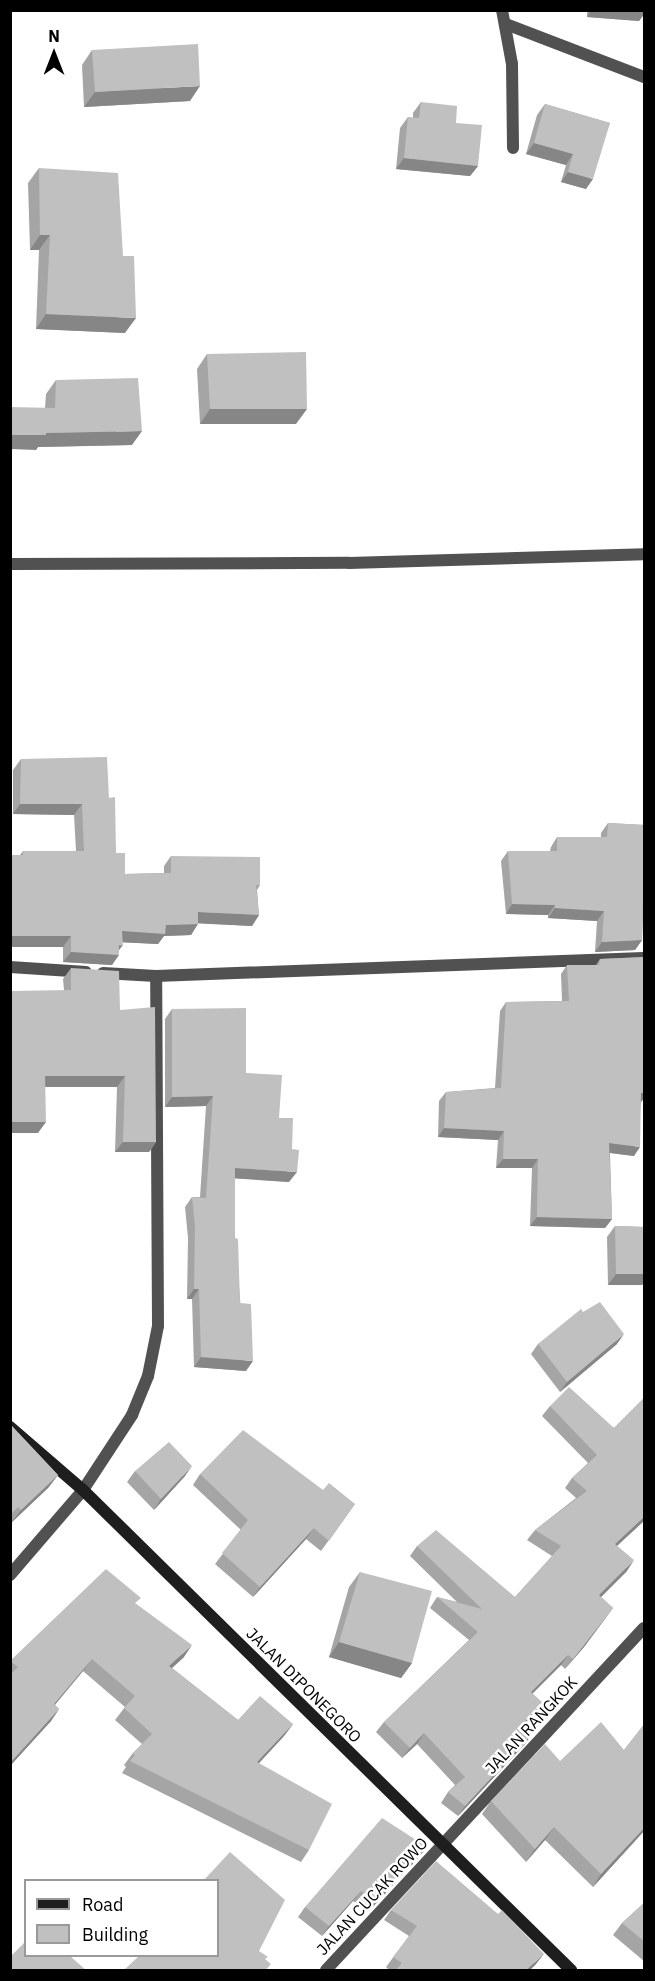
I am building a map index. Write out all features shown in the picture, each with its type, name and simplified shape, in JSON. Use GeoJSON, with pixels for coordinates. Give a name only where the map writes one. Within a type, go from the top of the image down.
{"type":"FeatureCollection","features":[{"type":"Feature","properties":{"kind":"street"},"geometry":{"type":"LineString","coordinates":[[502,10],[512,64],[513,148]]}},
{"type":"Feature","properties":{"kind":"street"},"geometry":{"type":"LineString","coordinates":[[506,24],[645,77]]}},
{"type":"Feature","properties":{"kind":"street"},"geometry":{"type":"LineString","coordinates":[[10,564],[349,563],[645,554]]}},
{"type":"Feature","properties":{"kind":"street"},"geometry":{"type":"LineString","coordinates":[[10,967],[156,976],[645,958]]}},
{"type":"Feature","properties":{"kind":"street"},"geometry":{"type":"LineString","coordinates":[[10,1575],[83,1490],[132,1415],[148,1377],[158,1326],[156,976]]}},
{"type":"Feature","properties":{"kind":"street","name":"JALAN DIPONEGORO"},"geometry":{"type":"LineString","coordinates":[[10,1427],[83,1490],[571,1971]]}},
{"type":"Feature","properties":{"kind":"street","name":"JALAN RANGKOK"},"geometry":{"type":"LineString","coordinates":[[442,1844],[645,1628]]}},
{"type":"Feature","properties":{"kind":"street","name":"JALAN CUCAK ROWO"},"geometry":{"type":"LineString","coordinates":[[326,1971],[442,1844]]}},
{"type":"Feature","properties":{"kind":"building"},"geometry":{"type":"Polygon","coordinates":[[[198,44],[200,86],[95,92],[92,50],[198,44]]]}},
{"type":"Feature","properties":{"kind":"building"},"geometry":{"type":"Polygon","coordinates":[[[421,102],[457,106],[456,123],[482,125],[478,166],[404,158],[408,117],[419,118],[421,102]]]}},
{"type":"Feature","properties":{"kind":"building"},"geometry":{"type":"Polygon","coordinates":[[[545,104],[610,123],[593,179],[568,172],[573,154],[534,143],[545,104]]]}},
{"type":"Feature","properties":{"kind":"building"},"geometry":{"type":"Polygon","coordinates":[[[39,168],[118,173],[123,256],[134,256],[136,318],[46,314],[50,235],[40,235],[39,168]]]}},
{"type":"Feature","properties":{"kind":"building"},"geometry":{"type":"Polygon","coordinates":[[[306,352],[307,409],[210,409],[207,354],[306,352]]]}},
{"type":"Feature","properties":{"kind":"building"},"geometry":{"type":"Polygon","coordinates":[[[138,378],[142,431],[10,435],[10,407],[55,408],[56,380],[138,378]]]}},
{"type":"Feature","properties":{"kind":"building"},"geometry":{"type":"Polygon","coordinates":[[[107,757],[109,798],[115,797],[116,853],[125,853],[125,874],[171,873],[171,856],[260,857],[260,885],[256,885],[259,915],[198,912],[198,924],[166,925],[165,934],[122,931],[123,945],[119,945],[119,955],[71,952],[71,936],[10,936],[10,855],[23,855],[23,851],[84,851],[82,804],[20,804],[21,759],[107,757]]]}},
{"type":"Feature","properties":{"kind":"building"},"geometry":{"type":"Polygon","coordinates":[[[608,823],[645,825],[645,903],[643,903],[642,940],[602,942],[604,911],[555,908],[555,905],[512,904],[508,851],[557,851],[557,837],[607,837],[608,823]]]}},
{"type":"Feature","properties":{"kind":"building"},"geometry":{"type":"Polygon","coordinates":[[[645,957],[645,1093],[641,1093],[640,1147],[609,1143],[612,1219],[537,1217],[538,1159],[503,1159],[504,1131],[444,1128],[446,1092],[501,1088],[506,1002],[569,1001],[567,965],[599,965],[600,959],[645,957]]]}},
{"type":"Feature","properties":{"kind":"building"},"geometry":{"type":"Polygon","coordinates":[[[71,968],[119,971],[120,1010],[155,1007],[156,1142],[123,1142],[125,1076],[45,1076],[46,1122],[10,1122],[10,991],[71,990],[71,968]]]}},
{"type":"Feature","properties":{"kind":"building"},"geometry":{"type":"Polygon","coordinates":[[[246,1008],[246,1073],[282,1075],[279,1118],[293,1118],[292,1149],[299,1150],[297,1172],[235,1168],[235,1238],[238,1239],[240,1303],[251,1304],[253,1361],[201,1357],[199,1289],[194,1289],[195,1227],[192,1197],[206,1198],[213,1096],[172,1097],[172,1009],[246,1008]]]}},
{"type":"Feature","properties":{"kind":"building"},"geometry":{"type":"Polygon","coordinates":[[[615,1226],[645,1227],[645,1274],[616,1274],[615,1226]]]}},
{"type":"Feature","properties":{"kind":"building"},"geometry":{"type":"Polygon","coordinates":[[[600,1302],[624,1334],[567,1382],[538,1344],[581,1309],[583,1312],[600,1302]]]}},
{"type":"Feature","properties":{"kind":"building"},"geometry":{"type":"Polygon","coordinates":[[[569,1387],[614,1428],[645,1397],[645,1516],[615,1544],[634,1560],[599,1595],[613,1608],[573,1659],[568,1655],[531,1692],[542,1702],[523,1724],[532,1734],[465,1806],[448,1792],[465,1777],[424,1733],[410,1748],[384,1722],[478,1632],[437,1597],[482,1609],[417,1546],[436,1530],[515,1597],[561,1546],[535,1530],[587,1491],[572,1478],[597,1455],[550,1406],[569,1387]]]}},
{"type":"Feature","properties":{"kind":"building"},"geometry":{"type":"Polygon","coordinates":[[[10,1424],[58,1475],[21,1510],[18,1507],[10,1515],[10,1424]]]}},
{"type":"Feature","properties":{"kind":"building"},"geometry":{"type":"Polygon","coordinates":[[[243,1430],[323,1490],[329,1483],[355,1504],[329,1541],[314,1528],[260,1587],[222,1553],[248,1520],[200,1474],[243,1430]]]}},
{"type":"Feature","properties":{"kind":"building"},"geometry":{"type":"Polygon","coordinates":[[[169,1442],[192,1466],[161,1499],[135,1471],[169,1442]]]}},
{"type":"Feature","properties":{"kind":"building"},"geometry":{"type":"Polygon","coordinates":[[[106,1569],[141,1598],[135,1603],[192,1645],[169,1666],[238,1720],[260,1696],[293,1724],[257,1762],[332,1804],[309,1850],[130,1761],[135,1755],[133,1753],[152,1734],[124,1708],[135,1696],[92,1659],[54,1704],[59,1709],[10,1763],[10,1675],[18,1667],[10,1661],[106,1569]]]}},
{"type":"Feature","properties":{"kind":"building"},"geometry":{"type":"Polygon","coordinates":[[[360,1572],[432,1591],[412,1663],[339,1642],[360,1572]]]}},
{"type":"Feature","properties":{"kind":"building"},"geometry":{"type":"Polygon","coordinates":[[[601,1722],[624,1750],[645,1723],[645,1827],[601,1874],[554,1827],[535,1849],[491,1801],[545,1744],[560,1761],[601,1722]]]}},
{"type":"Feature","properties":{"kind":"building"},"geometry":{"type":"Polygon","coordinates":[[[382,1818],[427,1847],[376,1901],[361,1891],[329,1926],[305,1907],[382,1818]]]}},
{"type":"Feature","properties":{"kind":"building"},"geometry":{"type":"Polygon","coordinates":[[[230,1852],[285,1900],[259,1951],[268,1957],[265,1959],[271,1964],[265,1971],[123,1971],[138,1957],[219,1957],[219,1879],[205,1879],[230,1852]]]}},
{"type":"Feature","properties":{"kind":"building"},"geometry":{"type":"Polygon","coordinates":[[[436,1861],[498,1914],[502,1910],[544,1954],[525,1971],[395,1971],[402,1963],[393,1957],[417,1926],[391,1910],[436,1861]]]}},
{"type":"Feature","properties":{"kind":"building"},"geometry":{"type":"Polygon","coordinates":[[[645,1902],[645,1942],[622,1923],[645,1902]]]}},
{"type":"Feature","properties":{"kind":"building"},"geometry":{"type":"Polygon","coordinates":[[[24,1943],[24,1957],[71,1957],[87,1971],[10,1971],[10,1957],[24,1943]]]}}]}
